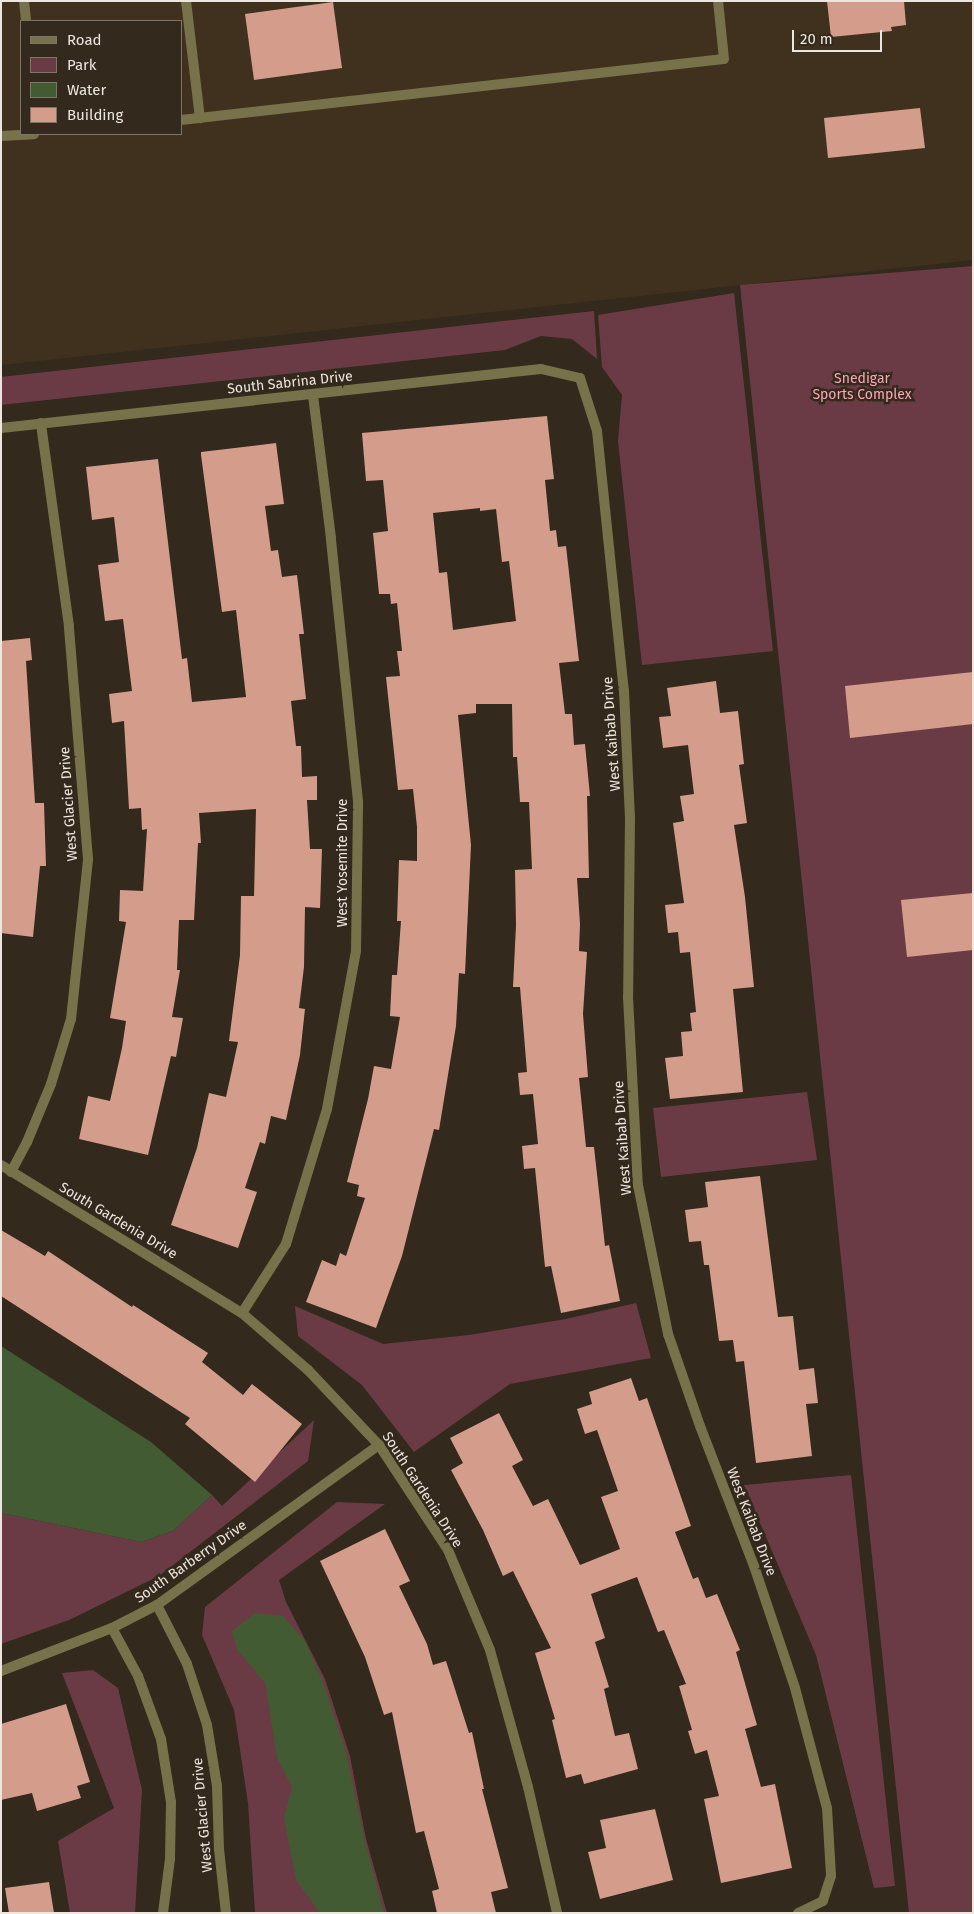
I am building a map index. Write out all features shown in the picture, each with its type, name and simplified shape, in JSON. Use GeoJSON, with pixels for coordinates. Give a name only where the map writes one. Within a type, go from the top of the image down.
{"type":"FeatureCollection","features":[{"type":"Feature","properties":{"kind":"street"},"geometry":{"type":"LineString","coordinates":[[24,1],[26,20]]}},
{"type":"Feature","properties":{"kind":"street"},"geometry":{"type":"LineString","coordinates":[[186,1],[200,118]]}},
{"type":"Feature","properties":{"kind":"street"},"geometry":{"type":"LineString","coordinates":[[182,120],[724,59],[718,1]]}},
{"type":"Feature","properties":{"kind":"street"},"geometry":{"type":"LineString","coordinates":[[1,136],[20,135]]}},
{"type":"Feature","properties":{"kind":"street","name":"South Sabrina Drive"},"geometry":{"type":"LineString","coordinates":[[1,428],[541,369],[580,378]]}},
{"type":"Feature","properties":{"kind":"street","name":"West Kaibab Drive"},"geometry":{"type":"LineString","coordinates":[[580,378],[597,431],[624,691],[630,817],[628,997],[638,1185],[668,1334],[700,1426],[754,1566],[795,1688],[827,1808],[831,1876],[823,1901],[798,1913]]}},
{"type":"Feature","properties":{"kind":"street","name":"West Yosemite Drive"},"geometry":{"type":"LineString","coordinates":[[242,1313],[286,1244],[327,1109],[356,951],[358,801],[332,547],[313,395]]}},
{"type":"Feature","properties":{"kind":"street","name":"West Glacier Drive"},"geometry":{"type":"LineString","coordinates":[[11,1172],[27,1142],[51,1084],[71,1019],[88,859],[69,626],[41,423]]}},
{"type":"Feature","properties":{"kind":"street","name":"South Gardenia Drive"},"geometry":{"type":"LineString","coordinates":[[1,1165],[242,1313],[308,1370],[379,1445],[448,1550],[490,1650],[528,1787],[556,1913]]}},
{"type":"Feature","properties":{"kind":"street","name":"South Barberry Drive"},"geometry":{"type":"LineString","coordinates":[[1,1671],[112,1628],[157,1605],[379,1445]]}},
{"type":"Feature","properties":{"kind":"street","name":"West Glacier Drive"},"geometry":{"type":"LineString","coordinates":[[157,1605],[187,1664],[207,1725],[217,1786],[219,1849],[226,1913]]}},
{"type":"Feature","properties":{"kind":"street"},"geometry":{"type":"LineString","coordinates":[[112,1628],[138,1676],[162,1739],[171,1802],[170,1859],[163,1913]]}},
{"type":"Feature","properties":{"kind":"shaded area"},"geometry":{"type":"Polygon","coordinates":[[[1,1],[973,1],[973,260],[1,365],[1,1]]]}},
{"type":"Feature","properties":{"kind":"green space","name":"Snedigar Sports Complex"},"geometry":{"type":"Polygon","coordinates":[[[973,266],[973,1913],[909,1913],[740,285],[973,266]]]}},
{"type":"Feature","properties":{"kind":"green space"},"geometry":{"type":"Polygon","coordinates":[[[734,293],[773,651],[642,665],[618,441],[622,395],[602,367],[598,315],[734,293]]]}},
{"type":"Feature","properties":{"kind":"green space"},"geometry":{"type":"Polygon","coordinates":[[[594,311],[597,359],[572,339],[541,336],[505,350],[1,405],[1,377],[594,311]]]}},
{"type":"Feature","properties":{"kind":"green space"},"geometry":{"type":"Polygon","coordinates":[[[807,1092],[817,1160],[661,1177],[653,1108],[807,1092]]]}},
{"type":"Feature","properties":{"kind":"green space"},"geometry":{"type":"Polygon","coordinates":[[[636,1303],[651,1358],[510,1384],[414,1452],[362,1385],[298,1336],[295,1306],[383,1344],[469,1335],[566,1319],[636,1303]]]}},
{"type":"Feature","properties":{"kind":"green space"},"geometry":{"type":"Polygon","coordinates":[[[314,1420],[308,1461],[159,1576],[69,1620],[1,1644],[1,1513],[141,1542],[173,1531],[212,1495],[222,1506],[314,1420]]]}},
{"type":"Feature","properties":{"kind":"green space"},"geometry":{"type":"Polygon","coordinates":[[[851,1475],[895,1886],[874,1888],[816,1655],[744,1485],[851,1475]]]}},
{"type":"Feature","properties":{"kind":"green space"},"geometry":{"type":"Polygon","coordinates":[[[337,1502],[385,1504],[279,1580],[286,1602],[325,1679],[350,1756],[366,1839],[387,1913],[255,1913],[248,1803],[234,1710],[202,1635],[205,1607],[337,1502]]]}},
{"type":"Feature","properties":{"kind":"green space"},"geometry":{"type":"Polygon","coordinates":[[[93,1670],[118,1688],[142,1790],[135,1913],[70,1913],[58,1841],[114,1808],[62,1673],[93,1670]]]}},
{"type":"Feature","properties":{"kind":"water"},"geometry":{"type":"Polygon","coordinates":[[[1,1346],[151,1442],[212,1495],[173,1531],[141,1542],[1,1513],[1,1346]]]}},
{"type":"Feature","properties":{"kind":"water"},"geometry":{"type":"Polygon","coordinates":[[[255,1613],[283,1616],[305,1641],[322,1679],[347,1756],[364,1837],[384,1913],[320,1913],[296,1880],[284,1818],[292,1787],[277,1758],[265,1683],[237,1649],[232,1631],[255,1613]]]}},
{"type":"Feature","properties":{"kind":"building"},"geometry":{"type":"Polygon","coordinates":[[[827,1],[904,1],[906,25],[891,27],[892,31],[831,37],[827,1]]]}},
{"type":"Feature","properties":{"kind":"building"},"geometry":{"type":"Polygon","coordinates":[[[333,2],[342,68],[254,80],[245,14],[333,2]]]}},
{"type":"Feature","properties":{"kind":"building"},"geometry":{"type":"Polygon","coordinates":[[[920,108],[925,148],[828,158],[824,118],[920,108]]]}},
{"type":"Feature","properties":{"kind":"building"},"geometry":{"type":"Polygon","coordinates":[[[547,416],[554,479],[545,480],[550,531],[556,530],[558,547],[566,546],[579,661],[559,663],[565,714],[572,714],[574,745],[585,744],[590,796],[587,796],[589,878],[577,878],[580,924],[579,951],[587,952],[583,1014],[588,1077],[579,1078],[586,1147],[594,1147],[605,1246],[609,1245],[620,1301],[561,1313],[551,1266],[545,1267],[535,1168],[524,1169],[522,1146],[538,1144],[533,1094],[520,1095],[518,1073],[527,1072],[520,987],[513,987],[516,925],[515,870],[532,869],[529,802],[520,802],[517,757],[513,757],[512,704],[476,704],[476,713],[458,715],[471,845],[465,974],[459,973],[456,1026],[439,1130],[434,1129],[402,1256],[376,1328],[306,1302],[322,1260],[336,1266],[340,1253],[346,1256],[365,1198],[357,1196],[359,1185],[347,1182],[368,1099],[374,1066],[391,1069],[400,1017],[390,1016],[392,975],[397,975],[401,921],[397,921],[399,860],[417,861],[417,827],[413,789],[398,790],[386,677],[400,676],[397,651],[402,651],[397,603],[391,604],[390,594],[379,594],[373,533],[388,531],[383,480],[366,481],[362,433],[547,416]],[[480,508],[433,513],[439,573],[447,572],[453,630],[516,621],[509,561],[502,562],[496,509],[480,511],[480,508]]]}},
{"type":"Feature","properties":{"kind":"building"},"geometry":{"type":"Polygon","coordinates":[[[276,443],[284,504],[265,506],[271,551],[278,550],[282,577],[297,575],[304,634],[299,634],[306,699],[291,701],[296,746],[301,746],[302,777],[317,776],[317,800],[307,800],[310,849],[322,849],[320,908],[305,907],[304,967],[299,1008],[305,1009],[300,1055],[286,1120],[271,1116],[265,1144],[260,1142],[245,1188],[257,1192],[238,1248],[171,1225],[197,1148],[209,1093],[226,1097],[238,1042],[229,1041],[240,955],[241,896],[254,896],[256,809],[199,813],[201,843],[198,843],[194,920],[179,920],[177,970],[180,970],[172,1017],[183,1018],[176,1057],[171,1056],[148,1155],[79,1139],[88,1096],[110,1101],[122,1048],[126,1021],[110,1018],[126,922],[119,921],[120,890],[143,891],[147,829],[142,830],[141,808],[129,809],[124,721],[112,723],[109,694],[132,691],[123,619],[105,621],[98,565],[119,562],[114,517],[92,520],[86,467],[158,459],[182,659],[187,658],[192,702],[246,697],[236,610],[222,612],[201,452],[276,443]]]}},
{"type":"Feature","properties":{"kind":"building"},"geometry":{"type":"Polygon","coordinates":[[[30,638],[32,660],[26,661],[35,803],[44,803],[46,866],[40,866],[33,937],[1,933],[1,641],[30,638]]]}},
{"type":"Feature","properties":{"kind":"building"},"geometry":{"type":"Polygon","coordinates":[[[973,672],[973,724],[850,738],[845,686],[973,672]]]}},
{"type":"Feature","properties":{"kind":"building"},"geometry":{"type":"Polygon","coordinates":[[[716,681],[720,713],[738,711],[744,764],[739,765],[747,823],[734,825],[745,897],[754,987],[733,989],[743,1092],[670,1099],[665,1058],[683,1056],[681,1032],[692,1031],[690,1013],[696,1012],[690,952],[680,953],[678,932],[668,933],[665,905],[684,903],[673,823],[684,821],[680,796],[694,794],[688,745],[663,748],[659,717],[671,716],[667,688],[716,681]]]}},
{"type":"Feature","properties":{"kind":"building"},"geometry":{"type":"Polygon","coordinates":[[[973,893],[973,950],[907,957],[901,900],[973,893]]]}},
{"type":"Feature","properties":{"kind":"building"},"geometry":{"type":"Polygon","coordinates":[[[760,1176],[778,1317],[793,1316],[799,1370],[814,1368],[818,1403],[806,1404],[812,1456],[756,1463],[744,1361],[736,1362],[733,1340],[719,1341],[709,1265],[704,1265],[701,1241],[689,1242],[685,1210],[708,1207],[705,1182],[760,1176]]]}},
{"type":"Feature","properties":{"kind":"building"},"geometry":{"type":"Polygon","coordinates":[[[1,1230],[45,1256],[48,1251],[132,1307],[133,1305],[208,1353],[202,1362],[243,1395],[252,1384],[302,1424],[255,1482],[185,1424],[190,1418],[1,1296],[1,1230]]]}},
{"type":"Feature","properties":{"kind":"building"},"geometry":{"type":"Polygon","coordinates":[[[631,1378],[639,1401],[647,1398],[691,1526],[675,1532],[693,1579],[698,1577],[706,1598],[717,1594],[740,1650],[736,1652],[757,1725],[745,1729],[761,1787],[775,1784],[792,1868],[721,1883],[704,1799],[719,1796],[707,1750],[695,1754],[688,1731],[692,1730],[679,1686],[686,1684],[664,1630],[658,1632],[637,1577],[591,1594],[605,1638],[595,1642],[609,1687],[604,1689],[615,1736],[629,1733],[638,1769],[584,1784],[581,1774],[566,1778],[552,1720],[555,1719],[535,1653],[551,1648],[513,1571],[503,1576],[483,1530],[451,1470],[463,1463],[450,1438],[499,1413],[523,1460],[512,1466],[533,1506],[548,1499],[580,1565],[620,1549],[601,1497],[618,1491],[597,1430],[585,1434],[577,1409],[592,1404],[589,1392],[631,1378]]]}},
{"type":"Feature","properties":{"kind":"building"},"geometry":{"type":"Polygon","coordinates":[[[385,1529],[410,1581],[399,1586],[427,1644],[433,1665],[446,1661],[469,1733],[472,1732],[484,1789],[482,1789],[508,1888],[491,1892],[496,1913],[437,1913],[432,1891],[439,1889],[424,1831],[416,1833],[392,1712],[384,1715],[365,1657],[320,1561],[385,1529]]]}},
{"type":"Feature","properties":{"kind":"building"},"geometry":{"type":"Polygon","coordinates":[[[66,1704],[90,1782],[77,1786],[81,1798],[37,1811],[32,1793],[1,1800],[1,1724],[66,1704]]]}},
{"type":"Feature","properties":{"kind":"building"},"geometry":{"type":"Polygon","coordinates":[[[655,1809],[673,1880],[600,1899],[588,1852],[606,1848],[600,1820],[655,1809]]]}},
{"type":"Feature","properties":{"kind":"building"},"geometry":{"type":"Polygon","coordinates":[[[49,1882],[54,1913],[9,1913],[5,1888],[49,1882]]]}}]}
